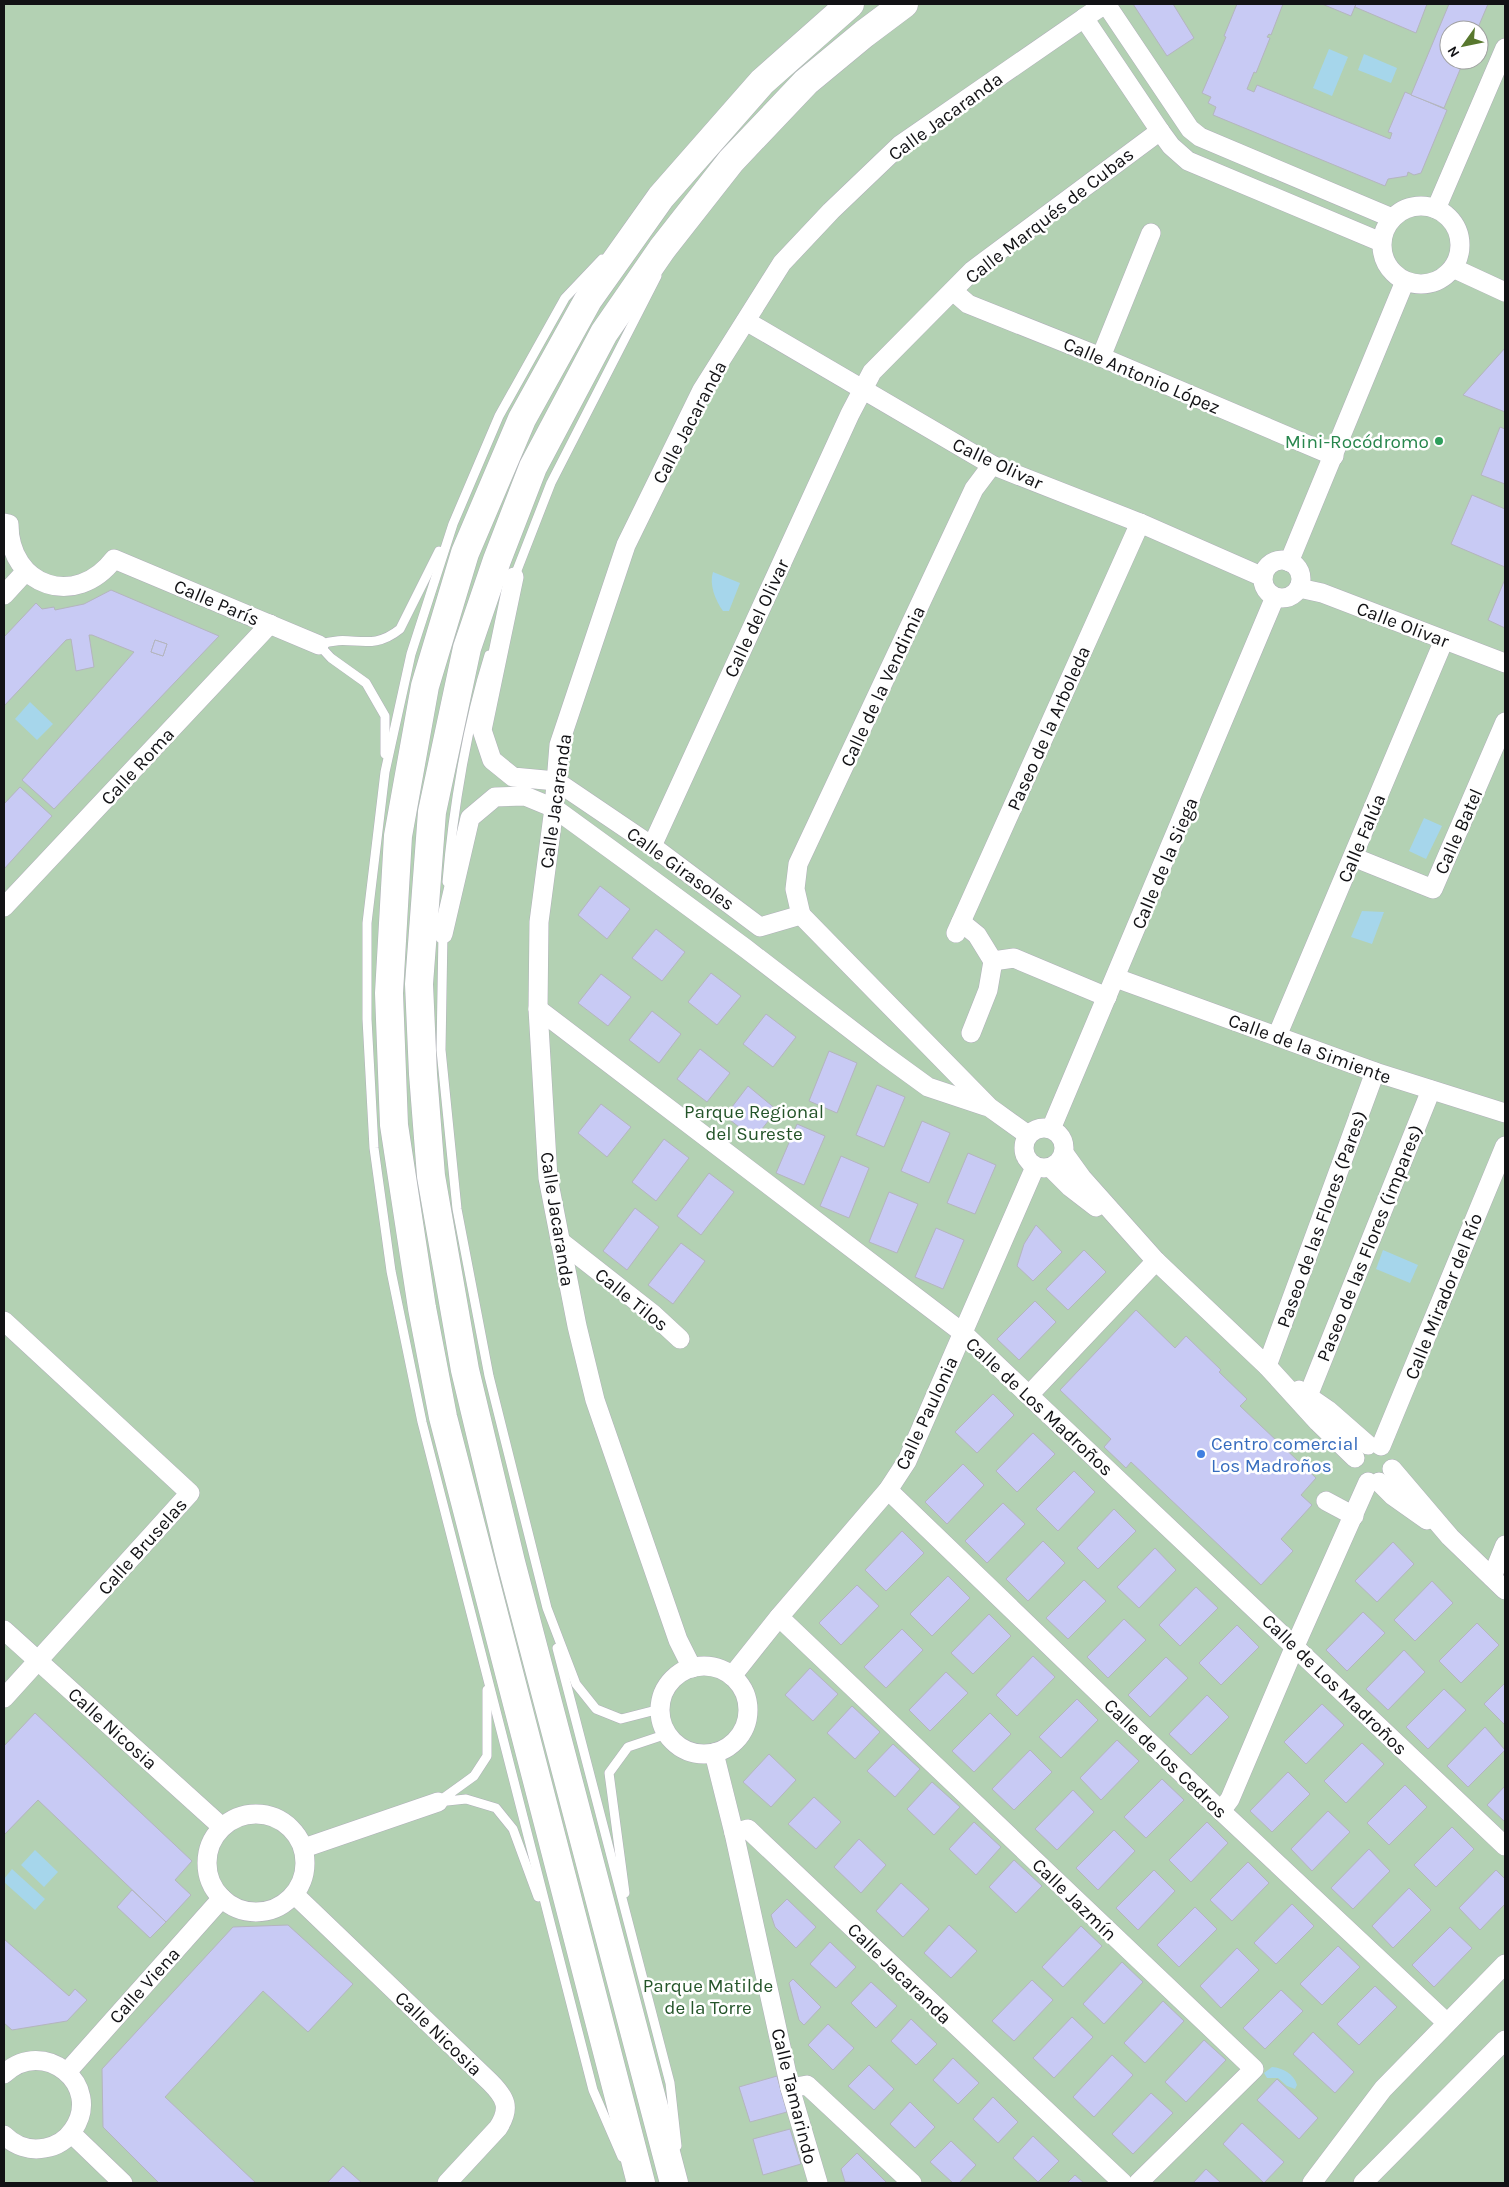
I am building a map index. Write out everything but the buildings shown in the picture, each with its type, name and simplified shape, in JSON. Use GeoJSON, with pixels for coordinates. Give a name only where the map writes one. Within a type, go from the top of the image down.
{"type":"FeatureCollection","features":[{"type":"Feature","properties":{"kind":"main road"},"geometry":{"type":"LineString","coordinates":[[641,2183],[443,1417],[422,1308],[394,1125],[389,993],[398,836],[426,686],[465,553],[522,419],[588,300],[661,197],[762,82],[850,4]]}},
{"type":"Feature","properties":{"kind":"main road"},"geometry":{"type":"LineString","coordinates":[[677,2168],[511,1562],[465,1370],[431,1176],[423,1074],[420,984],[432,812],[470,639],[497,560],[534,467],[604,333],[662,249],[731,161],[806,82],[904,4]]}},
{"type":"Feature","properties":{"kind":"street","name":"Calle Jacaranda"},"geometry":{"type":"LineString","coordinates":[[692,1668],[678,1640],[595,1400],[577,1326],[548,1178],[538,1009],[539,922],[554,808],[559,745],[626,545],[702,390],[782,264],[831,211],[900,144],[1105,4]]}},
{"type":"Feature","properties":{"kind":"street"},"geometry":{"type":"LineString","coordinates":[[1105,4],[1190,129],[1200,137],[1392,218]]}},
{"type":"Feature","properties":{"kind":"street"},"geometry":{"type":"LineString","coordinates":[[1084,18],[1160,131],[1171,146],[1188,161],[1382,242]]}},
{"type":"Feature","properties":{"kind":"street"},"geometry":{"type":"LineString","coordinates":[[1436,209],[1505,48]]}},
{"type":"Feature","properties":{"kind":"street","name":"Calle Marqués de Cubas"},"geometry":{"type":"LineString","coordinates":[[861,390],[872,372],[973,270],[1160,131]]}},
{"type":"Feature","properties":{"kind":"street"},"geometry":{"type":"LineString","coordinates":[[1420,206],[1436,209],[1450,219],[1459,234],[1459,252],[1453,268],[1443,277],[1432,283],[1418,284],[1405,281],[1392,272],[1384,258],[1382,242],[1385,229],[1392,218],[1404,209],[1420,206]]}},
{"type":"Feature","properties":{"kind":"street"},"geometry":{"type":"LineString","coordinates":[[1101,357],[1151,233]]}},
{"type":"Feature","properties":{"kind":"street"},"geometry":{"type":"LineString","coordinates":[[1453,268],[1505,292]]}},
{"type":"Feature","properties":{"kind":"street"},"geometry":{"type":"LineString","coordinates":[[1289,562],[1405,281]]}},
{"type":"Feature","properties":{"kind":"street","name":"Calle Antonio López"},"geometry":{"type":"LineString","coordinates":[[953,291],[968,304],[1101,357],[1334,456]]}},
{"type":"Feature","properties":{"kind":"street","name":"Calle Olivar"},"geometry":{"type":"LineString","coordinates":[[746,321],[992,465],[1140,523],[1263,577]]}},
{"type":"Feature","properties":{"kind":"street","name":"Calle del Olivar"},"geometry":{"type":"LineString","coordinates":[[652,846],[861,390]]}},
{"type":"Feature","properties":{"kind":"street","name":"Calle de la Vendimia"},"geometry":{"type":"LineString","coordinates":[[800,915],[795,889],[798,864],[974,489],[992,465]]}},
{"type":"Feature","properties":{"kind":"street","name":"Paseo de la Arboleda"},"geometry":{"type":"LineString","coordinates":[[993,961],[977,935],[959,928],[1140,523]]}},
{"type":"Feature","properties":{"kind":"street"},"geometry":{"type":"LineString","coordinates":[[4,595],[26,571],[19,564],[10,545],[6,524]]}},
{"type":"Feature","properties":{"kind":"street","name":"Calle París"},"geometry":{"type":"LineString","coordinates":[[26,571],[48,585],[73,587],[97,578],[114,560],[319,645]]}},
{"type":"Feature","properties":{"kind":"street"},"geometry":{"type":"LineString","coordinates":[[1282,560],[1289,562],[1297,567],[1300,572],[1299,588],[1289,597],[1275,597],[1268,592],[1264,585],[1263,577],[1272,564],[1282,560]]}},
{"type":"Feature","properties":{"kind":"street","name":"Calle Girasoles"},"geometry":{"type":"LineString","coordinates":[[514,577],[482,730],[492,760],[513,777],[556,781],[652,846],[760,927]]}},
{"type":"Feature","properties":{"kind":"street","name":"Calle Olivar"},"geometry":{"type":"LineString","coordinates":[[1299,588],[1322,594],[1505,664]]}},
{"type":"Feature","properties":{"kind":"street","name":"Calle de la Siega"},"geometry":{"type":"LineString","coordinates":[[1051,1129],[1275,597]]}},
{"type":"Feature","properties":{"kind":"street","name":"Calle Roma"},"geometry":{"type":"LineString","coordinates":[[4,907],[270,624]]}},
{"type":"Feature","properties":{"kind":"street","name":"Calle Falúa"},"geometry":{"type":"LineString","coordinates":[[1277,1036],[1444,640]]}},
{"type":"Feature","properties":{"kind":"street","name":"Calle Batel"},"geometry":{"type":"LineString","coordinates":[[1353,857],[1433,889],[1505,722]]}},
{"type":"Feature","properties":{"kind":"street","name":"Calle Girasoles"},"geometry":{"type":"LineString","coordinates":[[443,934],[470,818],[495,797],[525,796],[554,808],[745,948],[928,1087],[989,1108]]}},
{"type":"Feature","properties":{"kind":"street"},"geometry":{"type":"LineString","coordinates":[[745,948],[760,927],[800,915]]}},
{"type":"Feature","properties":{"kind":"street","name":"Calle Girasoles"},"geometry":{"type":"LineString","coordinates":[[800,915],[989,1108],[1028,1135]]}},
{"type":"Feature","properties":{"kind":"street"},"geometry":{"type":"LineString","coordinates":[[971,1033],[988,990],[993,961],[1014,958],[1107,997]]}},
{"type":"Feature","properties":{"kind":"street","name":"Calle de la Simiente"},"geometry":{"type":"LineString","coordinates":[[1116,978],[1374,1072],[1505,1113]]}},
{"type":"Feature","properties":{"kind":"street","name":"Calle de Los Madroños"},"geometry":{"type":"LineString","coordinates":[[538,1009],[963,1333],[1505,1846]]}},
{"type":"Feature","properties":{"kind":"street","name":"Paseo de las Flores (Pares)"},"geometry":{"type":"LineString","coordinates":[[1268,1367],[1374,1072]]}},
{"type":"Feature","properties":{"kind":"street","name":"Paseo de las Flores (impares)"},"geometry":{"type":"LineString","coordinates":[[1308,1396],[1431,1090]]}},
{"type":"Feature","properties":{"kind":"street"},"geometry":{"type":"LineString","coordinates":[[1043,1167],[1058,1163],[1064,1153],[1064,1144],[1060,1136],[1051,1129],[1042,1128],[1028,1135],[1023,1150],[1026,1159],[1043,1167],[1136,1240]]}},
{"type":"Feature","properties":{"kind":"street","name":"Calle Mirador del Río"},"geometry":{"type":"LineString","coordinates":[[1368,1449],[1505,1146]]}},
{"type":"Feature","properties":{"kind":"street"},"geometry":{"type":"LineString","coordinates":[[1064,1153],[1082,1178],[1136,1240],[1268,1367],[1318,1422],[1368,1449],[1388,1451],[1392,1460],[1354,1516],[1295,1646],[1230,1799],[1221,1811]]}},
{"type":"Feature","properties":{"kind":"street","name":"Calle Paulonia"},"geometry":{"type":"LineString","coordinates":[[732,1676],[779,1617],[888,1490],[907,1461],[963,1333],[1043,1167]]}},
{"type":"Feature","properties":{"kind":"street","name":"Calle Tilos"},"geometry":{"type":"LineString","coordinates":[[560,1241],[653,1314],[680,1339]]}},
{"type":"Feature","properties":{"kind":"street"},"geometry":{"type":"LineString","coordinates":[[1030,1395],[1156,1261]]}},
{"type":"Feature","properties":{"kind":"street","name":"Calle Bruselas"},"geometry":{"type":"LineString","coordinates":[[4,1321],[190,1493],[4,1698]]}},
{"type":"Feature","properties":{"kind":"street"},"geometry":{"type":"LineString","coordinates":[[1268,1367],[1328,1410],[1368,1449]]}},
{"type":"Feature","properties":{"kind":"street"},"geometry":{"type":"LineString","coordinates":[[1368,1449],[1355,1468],[1360,1477],[1380,1478]]}},
{"type":"Feature","properties":{"kind":"street"},"geometry":{"type":"LineString","coordinates":[[1380,1478],[1393,1496],[1450,1537],[1505,1590]]}},
{"type":"Feature","properties":{"kind":"street","name":"Calle de los Cedros"},"geometry":{"type":"LineString","coordinates":[[888,1490],[1221,1811],[1447,2023]]}},
{"type":"Feature","properties":{"kind":"street"},"geometry":{"type":"LineString","coordinates":[[1326,1501],[1354,1516]]}},
{"type":"Feature","properties":{"kind":"street"},"geometry":{"type":"LineString","coordinates":[[1492,1577],[1505,1545]]}},
{"type":"Feature","properties":{"kind":"street","name":"Calle Jazmín"},"geometry":{"type":"LineString","coordinates":[[779,1617],[1254,2069],[1138,2183]]}},
{"type":"Feature","properties":{"kind":"street","name":"Calle Nicosia"},"geometry":{"type":"LineString","coordinates":[[4,1630],[222,1827]]}},
{"type":"Feature","properties":{"kind":"street"},"geometry":{"type":"LineString","coordinates":[[692,1668],[712,1668],[732,1676],[741,1687],[746,1699],[748,1713],[744,1727],[737,1739],[726,1748],[714,1753],[700,1754],[687,1751],[676,1744],[667,1734],[661,1722],[662,1695],[669,1683],[679,1673],[692,1668]]}},
{"type":"Feature","properties":{"kind":"street"},"geometry":{"type":"LineString","coordinates":[[714,1753],[734,1832]]}},
{"type":"Feature","properties":{"kind":"street"},"geometry":{"type":"LineString","coordinates":[[304,1848],[438,1802]]}},
{"type":"Feature","properties":{"kind":"street"},"geometry":{"type":"LineString","coordinates":[[263,1814],[279,1819],[292,1829],[304,1848],[306,1868],[304,1877],[295,1894],[278,1908],[257,1912],[236,1908],[222,1898],[213,1886],[207,1866],[210,1845],[222,1827],[241,1816],[263,1814]]}},
{"type":"Feature","properties":{"kind":"street","name":"Calle Jacaranda"},"geometry":{"type":"LineString","coordinates":[[734,1832],[748,1829],[1123,2183]]}},
{"type":"Feature","properties":{"kind":"street","name":"Calle Tamarindo"},"geometry":{"type":"LineString","coordinates":[[734,1832],[790,2088],[818,2183]]}},
{"type":"Feature","properties":{"kind":"street","name":"Calle Nicosia"},"geometry":{"type":"LineString","coordinates":[[295,1894],[490,2082],[505,2101],[505,2118],[498,2128],[447,2183]]}},
{"type":"Feature","properties":{"kind":"street","name":"Calle Viena"},"geometry":{"type":"LineString","coordinates":[[67,2072],[222,1898]]}},
{"type":"Feature","properties":{"kind":"street"},"geometry":{"type":"LineString","coordinates":[[1312,2183],[1383,2089],[1505,1964]]}},
{"type":"Feature","properties":{"kind":"street"},"geometry":{"type":"LineString","coordinates":[[1363,2183],[1505,2040]]}},
{"type":"Feature","properties":{"kind":"street"},"geometry":{"type":"LineString","coordinates":[[4,2073],[19,2063],[36,2060],[52,2063],[67,2072],[78,2087],[81,2105],[77,2123],[71,2133],[57,2144],[37,2150],[16,2144],[4,2135]]}},
{"type":"Feature","properties":{"kind":"street"},"geometry":{"type":"LineString","coordinates":[[790,2088],[807,2085],[912,2183]]}},
{"type":"Feature","properties":{"kind":"street"},"geometry":{"type":"LineString","coordinates":[[71,2133],[122,2183]]}},
{"type":"Feature","properties":{"kind":"lane"},"geometry":{"type":"LineString","coordinates":[[613,248],[661,197]]}},
{"type":"Feature","properties":{"kind":"lane"},"geometry":{"type":"LineString","coordinates":[[662,249],[656,279],[551,483],[514,577],[476,697],[450,844],[443,934],[441,1050],[457,1209],[489,1376],[670,2083],[677,2168],[681,2183]]}},
{"type":"Feature","properties":{"kind":"lane"},"geometry":{"type":"LineString","coordinates":[[385,772],[385,716],[366,683],[330,658],[319,645],[333,640],[372,643],[389,638],[400,629],[453,524],[499,416],[565,298],[606,255]]}},
{"type":"Feature","properties":{"kind":"lane"},"geometry":{"type":"LineString","coordinates":[[453,524],[411,654],[385,772],[367,923],[367,1019],[374,1148],[391,1271],[422,1422],[592,2090],[634,2183]]}},
{"type":"Feature","properties":{"kind":"lane"},"geometry":{"type":"LineString","coordinates":[[547,1608],[576,1684],[596,1709],[621,1719],[660,1709]]}},
{"type":"Feature","properties":{"kind":"lane"},"geometry":{"type":"LineString","coordinates":[[438,1802],[474,1776],[488,1756],[486,1675]]}},
{"type":"Feature","properties":{"kind":"lane"},"geometry":{"type":"LineString","coordinates":[[630,1932],[610,1773],[628,1747],[667,1734]]}},
{"type":"Feature","properties":{"kind":"lane"},"geometry":{"type":"LineString","coordinates":[[438,1802],[466,1799],[496,1808],[513,1829],[554,1939]]}},
{"type":"Feature","properties":{"kind":"green space","name":"Parque Regional del Sureste"},"geometry":{"type":"Polygon","coordinates":[[[4,4],[1505,4],[1505,2183],[4,2183],[4,4]]]}},
{"type":"Feature","properties":{"kind":"water"},"geometry":{"type":"Polygon","coordinates":[[[1329,49],[1348,57],[1332,96],[1313,88],[1329,49]]]}},
{"type":"Feature","properties":{"kind":"water"},"geometry":{"type":"Polygon","coordinates":[[[1364,54],[1397,68],[1391,83],[1358,70],[1364,54]]]}},
{"type":"Feature","properties":{"kind":"water"},"geometry":{"type":"Polygon","coordinates":[[[713,572],[740,583],[729,611],[723,611],[715,597],[712,587],[713,572]]]}},
{"type":"Feature","properties":{"kind":"water"},"geometry":{"type":"Polygon","coordinates":[[[30,702],[53,724],[37,740],[15,719],[30,702]]]}},
{"type":"Feature","properties":{"kind":"water"},"geometry":{"type":"Polygon","coordinates":[[[1424,818],[1442,826],[1426,859],[1409,851],[1424,818]]]}},
{"type":"Feature","properties":{"kind":"water"},"geometry":{"type":"Polygon","coordinates":[[[1362,911],[1384,912],[1372,944],[1351,937],[1362,911]]]}},
{"type":"Feature","properties":{"kind":"water"},"geometry":{"type":"Polygon","coordinates":[[[1383,1250],[1418,1265],[1410,1283],[1376,1269],[1383,1250]]]}},
{"type":"Feature","properties":{"kind":"water"},"geometry":{"type":"Polygon","coordinates":[[[35,1850],[58,1872],[44,1887],[21,1865],[35,1850]]]}},
{"type":"Feature","properties":{"kind":"water"},"geometry":{"type":"Polygon","coordinates":[[[12,1869],[45,1899],[35,1910],[4,1882],[4,1879],[12,1869]]]}},
{"type":"Feature","properties":{"kind":"water"},"geometry":{"type":"Polygon","coordinates":[[[1272,2067],[1284,2070],[1291,2075],[1296,2081],[1295,2089],[1287,2086],[1278,2078],[1267,2078],[1264,2073],[1272,2067]]]}},
{"type":"Feature","properties":{"kind":"place","name":"Mini-Rocódromo"},"geometry":{"type":"Point","coordinates":[1439,441]}},
{"type":"Feature","properties":{"kind":"place","name":"Centro comercial Los Madroños"},"geometry":{"type":"Point","coordinates":[1201,1454]}},
{"type":"Feature","properties":{"kind":"park label","name":"Parque Matilde de la Torre"},"geometry":{"type":"Point","coordinates":[708,1996]}}]}
